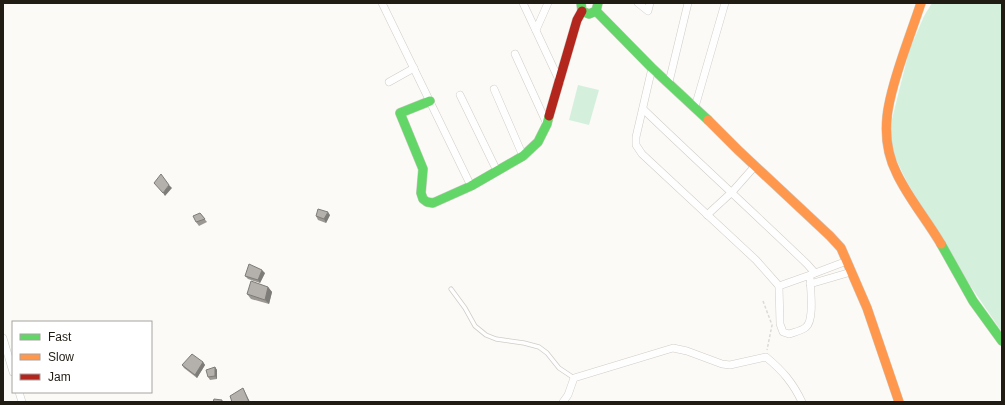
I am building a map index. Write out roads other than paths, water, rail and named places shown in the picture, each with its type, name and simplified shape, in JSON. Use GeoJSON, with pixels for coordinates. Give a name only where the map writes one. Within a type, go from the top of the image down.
{"type":"FeatureCollection","features":[{"type":"Feature","properties":{"kind":"street"},"geometry":{"type":"LineString","coordinates":[[382,3],[471,186]]}},
{"type":"Feature","properties":{"kind":"street"},"geometry":{"type":"LineString","coordinates":[[523,3],[560,82]]}},
{"type":"Feature","properties":{"kind":"street"},"geometry":{"type":"LineString","coordinates":[[536,30],[548,3]]}},
{"type":"Feature","properties":{"kind":"street"},"geometry":{"type":"LineString","coordinates":[[638,3],[648,12],[650,3]]}},
{"type":"Feature","properties":{"kind":"street"},"geometry":{"type":"LineString","coordinates":[[668,82],[688,3]]}},
{"type":"Feature","properties":{"kind":"street"},"geometry":{"type":"LineString","coordinates":[[695,107],[725,3]]}},
{"type":"Feature","properties":{"kind":"street"},"geometry":{"type":"LineString","coordinates":[[921,3],[891,91],[887,116],[886,136],[888,152],[896,172],[912,202],[940,242],[973,301],[1002,341]]}},
{"type":"Feature","properties":{"kind":"street"},"geometry":{"type":"LineString","coordinates":[[430,101],[400,113],[423,168],[421,193],[423,199],[427,202],[433,203],[471,186],[523,156],[538,142],[547,124],[581,7],[588,14],[591,14],[597,7],[652,68],[695,107],[841,248],[867,308],[899,402]]}},
{"type":"Feature","properties":{"kind":"street"},"geometry":{"type":"LineString","coordinates":[[515,54],[547,124]]}},
{"type":"Feature","properties":{"kind":"street"},"geometry":{"type":"LineString","coordinates":[[389,82],[414,68]]}},
{"type":"Feature","properties":{"kind":"street"},"geometry":{"type":"LineString","coordinates":[[643,108],[807,264],[813,274],[810,284],[812,317],[809,324],[805,328],[789,334],[783,332],[780,324],[779,286],[756,260],[642,154],[636,145],[636,137],[652,68]]}},
{"type":"Feature","properties":{"kind":"street"},"geometry":{"type":"LineString","coordinates":[[494,89],[523,156]]}},
{"type":"Feature","properties":{"kind":"street"},"geometry":{"type":"LineString","coordinates":[[460,95],[497,171]]}},
{"type":"Feature","properties":{"kind":"street"},"geometry":{"type":"LineString","coordinates":[[707,215],[732,192],[755,166]]}},
{"type":"Feature","properties":{"kind":"street"},"geometry":{"type":"LineString","coordinates":[[779,286],[847,261]]}},
{"type":"Feature","properties":{"kind":"street"},"geometry":{"type":"LineString","coordinates":[[810,284],[851,272]]}},
{"type":"Feature","properties":{"kind":"street"},"geometry":{"type":"LineString","coordinates":[[3,338],[12,369]]}},
{"type":"Feature","properties":{"kind":"street"},"geometry":{"type":"LineString","coordinates":[[563,402],[568,395],[574,378],[673,348],[687,351],[730,366],[766,357],[795,386],[802,402]]}},
{"type":"Feature","properties":{"kind":"lane"},"geometry":{"type":"LineString","coordinates":[[450,289],[465,308],[475,326],[486,335],[496,339],[539,347],[559,368],[574,378]]}}]}
